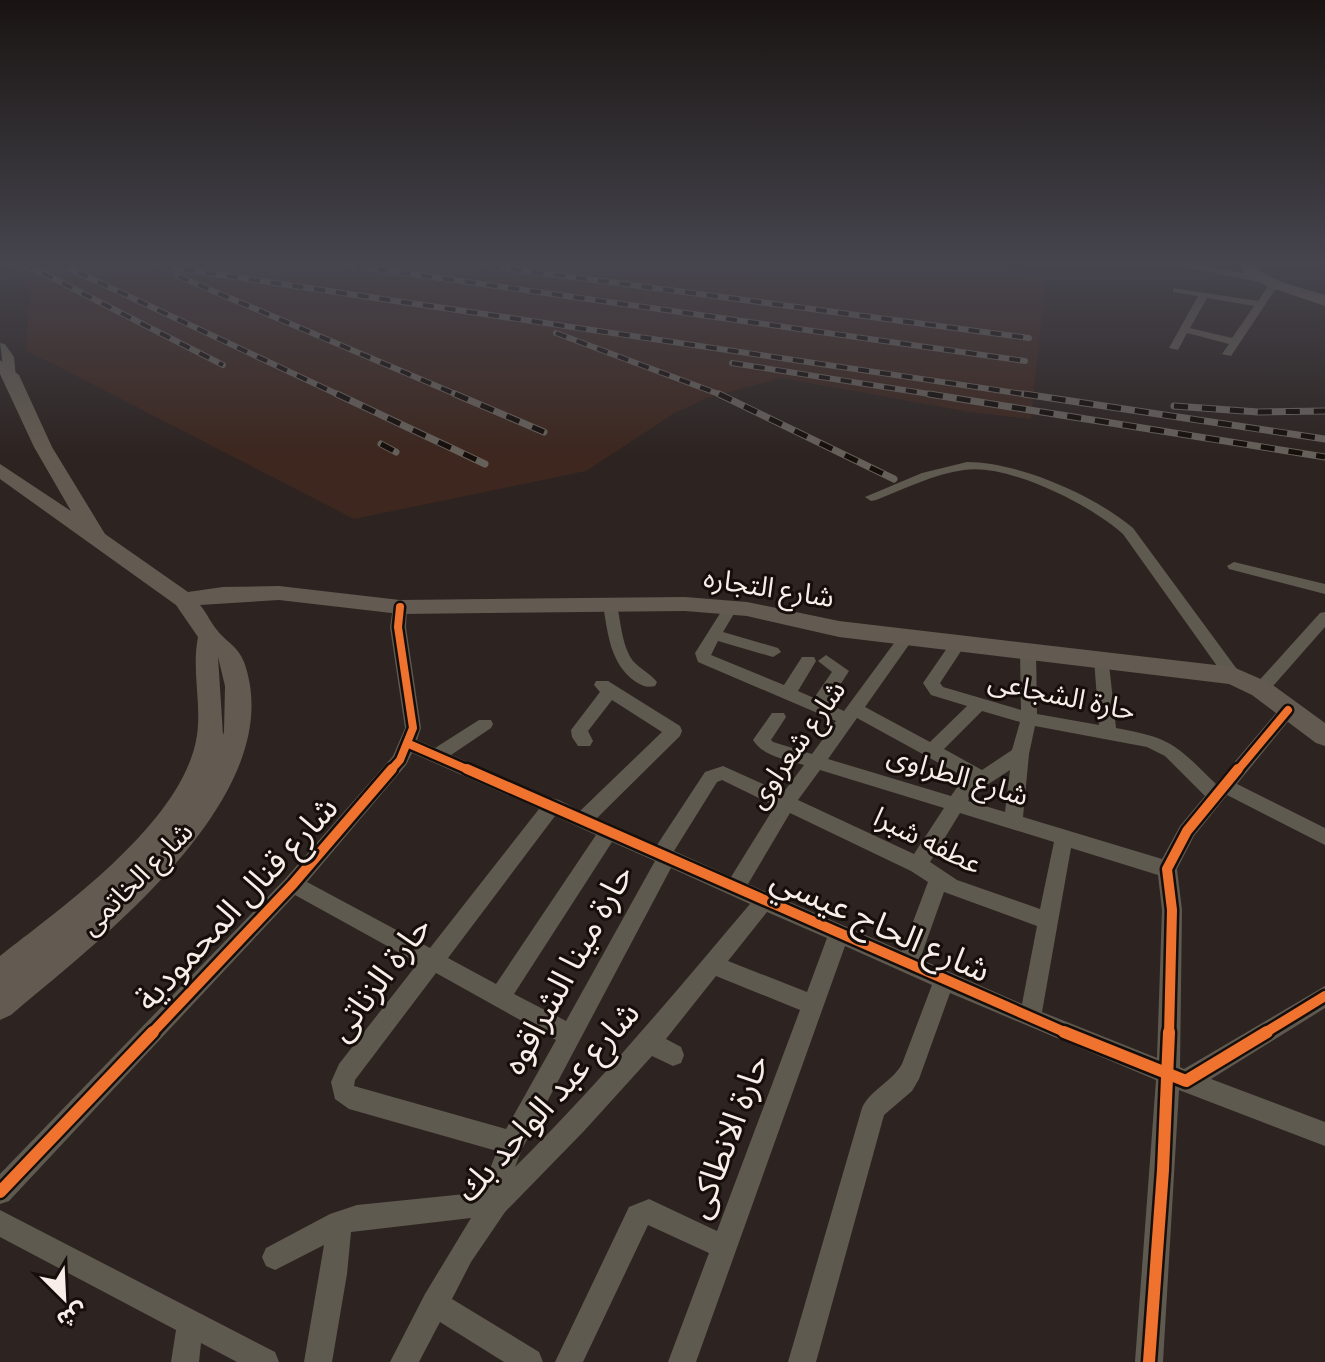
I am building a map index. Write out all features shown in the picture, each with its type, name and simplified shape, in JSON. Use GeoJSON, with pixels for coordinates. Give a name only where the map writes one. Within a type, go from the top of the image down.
{"type":"FeatureCollection","features":[{"type":"Feature","properties":{"kind":"main road"},"geometry":{"type":"LineString","coordinates":[[5,370],[43,447],[96,537]]}},
{"type":"Feature","properties":{"kind":"main road"},"geometry":{"type":"LineString","coordinates":[[0,470],[184,600],[209,637]]}},
{"type":"Feature","properties":{"kind":"main road","name":"شارع التجاره"},"geometry":{"type":"LineString","coordinates":[[184,600],[223,594],[279,593],[400,607],[731,607],[819,626],[1233,676],[1261,689],[1325,736]]}},
{"type":"Feature","properties":{"kind":"main road","name":"شارع الخاتمى"},"geometry":{"type":"LineString","coordinates":[[0,975],[66,922],[148,845],[195,782],[212,729],[203,658],[209,637],[221,643],[233,659],[241,709],[234,752],[220,784],[201,813],[162,859],[102,916],[0,1004]]}},
{"type":"Feature","properties":{"kind":"street"},"geometry":{"type":"LineString","coordinates":[[1227,354],[1245,327]]}},
{"type":"Feature","properties":{"kind":"street"},"geometry":{"type":"LineString","coordinates":[[1174,348],[1184,329],[1235,342]]}},
{"type":"Feature","properties":{"kind":"street"},"geometry":{"type":"LineString","coordinates":[[0,347],[7,357],[5,370]]}},
{"type":"Feature","properties":{"kind":"street"},"geometry":{"type":"LineString","coordinates":[[871,497],[968,463],[1005,467],[1027,474],[1105,514],[1128,531],[1233,676]]}},
{"type":"Feature","properties":{"kind":"street"},"geometry":{"type":"LineString","coordinates":[[1234,566],[1325,589]]}},
{"type":"Feature","properties":{"kind":"street"},"geometry":{"type":"LineString","coordinates":[[610,605],[622,660],[629,670],[649,682]]}},
{"type":"Feature","properties":{"kind":"street"},"geometry":{"type":"LineString","coordinates":[[400,607],[398,627],[412,713],[409,744]]}},
{"type":"Feature","properties":{"kind":"street"},"geometry":{"type":"LineString","coordinates":[[731,607],[703,653],[704,658],[818,705],[851,714],[932,750],[982,778]]}},
{"type":"Feature","properties":{"kind":"street"},"geometry":{"type":"LineString","coordinates":[[1261,689],[1325,617]]}},
{"type":"Feature","properties":{"kind":"street"},"geometry":{"type":"LineString","coordinates":[[714,635],[773,652]]}},
{"type":"Feature","properties":{"kind":"street","name":"شارع شعراوى"},"geometry":{"type":"LineString","coordinates":[[735,888],[786,803],[908,635]]}},
{"type":"Feature","properties":{"kind":"street","name":"حارة الشجاعى"},"geometry":{"type":"LineString","coordinates":[[959,642],[931,683],[933,687],[978,705],[1029,719],[1108,731],[1162,745],[1220,791],[1325,837]]}},
{"type":"Feature","properties":{"kind":"street"},"geometry":{"type":"LineString","coordinates":[[1013,821],[1020,754],[1029,719],[1028,651]]}},
{"type":"Feature","properties":{"kind":"street"},"geometry":{"type":"LineString","coordinates":[[1102,659],[1108,731]]}},
{"type":"Feature","properties":{"kind":"street"},"geometry":{"type":"LineString","coordinates":[[788,693],[808,661]]}},
{"type":"Feature","properties":{"kind":"street"},"geometry":{"type":"LineString","coordinates":[[818,705],[841,671],[826,661]]}},
{"type":"Feature","properties":{"kind":"street"},"geometry":{"type":"LineString","coordinates":[[584,741],[579,730],[606,687],[674,731],[584,819]]}},
{"type":"Feature","properties":{"kind":"street"},"geometry":{"type":"LineString","coordinates":[[932,750],[978,705]]}},
{"type":"Feature","properties":{"kind":"street"},"geometry":{"type":"LineString","coordinates":[[1149,1362],[1178,1078],[1170,942],[1174,894],[1167,869],[1187,831],[1288,710]]}},
{"type":"Feature","properties":{"kind":"street","name":"شارع الطراوى"},"geometry":{"type":"LineString","coordinates":[[778,717],[762,740],[763,744],[1167,869]]}},
{"type":"Feature","properties":{"kind":"street"},"geometry":{"type":"LineString","coordinates":[[437,756],[453,742],[485,724]]}},
{"type":"Feature","properties":{"kind":"street","name":"شارع الحاج عيسي"},"geometry":{"type":"LineString","coordinates":[[409,744],[1030,1018],[1325,1134]]}},
{"type":"Feature","properties":{"kind":"street","name":"شارع قنال المحمودية"},"geometry":{"type":"LineString","coordinates":[[0,1192],[293,884],[389,775],[409,744]]}},
{"type":"Feature","properties":{"kind":"street"},"geometry":{"type":"LineString","coordinates":[[918,865],[954,803],[982,778],[1020,754]]}},
{"type":"Feature","properties":{"kind":"street","name":"عطفه شبرا"},"geometry":{"type":"LineString","coordinates":[[664,856],[711,777],[723,773],[918,865],[939,879],[1048,921]]}},
{"type":"Feature","properties":{"kind":"street","name":"حارة الزناتى"},"geometry":{"type":"LineString","coordinates":[[512,1143],[349,1097],[343,1091],[342,1082],[553,805]]}},
{"type":"Feature","properties":{"kind":"street"},"geometry":{"type":"LineString","coordinates":[[500,997],[609,831]]}},
{"type":"Feature","properties":{"kind":"street"},"geometry":{"type":"LineString","coordinates":[[1030,1018],[1064,837]]}},
{"type":"Feature","properties":{"kind":"street","name":"حارة مينا الشراقوه"},"geometry":{"type":"LineString","coordinates":[[496,1203],[500,1174],[512,1143],[664,856]]}},
{"type":"Feature","properties":{"kind":"street"},"geometry":{"type":"LineString","coordinates":[[908,963],[939,879]]}},
{"type":"Feature","properties":{"kind":"street"},"geometry":{"type":"LineString","coordinates":[[293,884],[569,1035]]}},
{"type":"Feature","properties":{"kind":"street","name":"شارع عبد الواحد بك"},"geometry":{"type":"LineString","coordinates":[[404,1362],[479,1224],[649,1042],[763,902]]}},
{"type":"Feature","properties":{"kind":"street","name":"حارة الانطاكى"},"geometry":{"type":"LineString","coordinates":[[682,1362],[839,934]]}},
{"type":"Feature","properties":{"kind":"street"},"geometry":{"type":"LineString","coordinates":[[711,964],[813,1005]]}},
{"type":"Feature","properties":{"kind":"street"},"geometry":{"type":"LineString","coordinates":[[802,1362],[874,1108],[904,1083],[911,1071],[945,979]]}},
{"type":"Feature","properties":{"kind":"street"},"geometry":{"type":"LineString","coordinates":[[1178,1078],[1325,996]]}},
{"type":"Feature","properties":{"kind":"street"},"geometry":{"type":"LineString","coordinates":[[649,1042],[673,1055]]}},
{"type":"Feature","properties":{"kind":"street"},"geometry":{"type":"LineString","coordinates":[[275,1257],[339,1223],[357,1218],[496,1203]]}},
{"type":"Feature","properties":{"kind":"street"},"geometry":{"type":"LineString","coordinates":[[569,1362],[638,1216],[649,1212],[722,1246]]}},
{"type":"Feature","properties":{"kind":"street"},"geometry":{"type":"LineString","coordinates":[[0,1223],[262,1361]]}},
{"type":"Feature","properties":{"kind":"street"},"geometry":{"type":"LineString","coordinates":[[318,1362],[334,1274],[339,1223]]}},
{"type":"Feature","properties":{"kind":"street"},"geometry":{"type":"LineString","coordinates":[[434,1303],[529,1362]]}},
{"type":"Feature","properties":{"kind":"street"},"geometry":{"type":"LineString","coordinates":[[185,1362],[190,1323]]}},
{"type":"Feature","properties":{"kind":"shaded area"},"geometry":{"type":"Polygon","coordinates":[[[28,327],[1041,327],[1031,419],[969,412],[782,378],[707,398],[673,414],[586,471],[354,519],[26,350],[28,327]]]}},
{"type":"Feature","properties":{"kind":"railway"},"geometry":{"type":"LineString","coordinates":[[148,327],[223,365]]}},
{"type":"Feature","properties":{"kind":"railway"},"geometry":{"type":"LineString","coordinates":[[193,327],[341,396]]}},
{"type":"Feature","properties":{"kind":"railway"},"geometry":{"type":"LineString","coordinates":[[297,327],[460,396]]}},
{"type":"Feature","properties":{"kind":"railway"},"geometry":{"type":"LineString","coordinates":[[569,327],[1037,396]]}},
{"type":"Feature","properties":{"kind":"railway"},"geometry":{"type":"LineString","coordinates":[[782,327],[1025,361]]}},
{"type":"Feature","properties":{"kind":"railway"},"geometry":{"type":"LineString","coordinates":[[943,327],[1029,338]]}},
{"type":"Feature","properties":{"kind":"railway"},"geometry":{"type":"LineString","coordinates":[[556,333],[720,395]]}},
{"type":"Feature","properties":{"kind":"railway"},"geometry":{"type":"LineString","coordinates":[[732,363],[942,396]]}},
{"type":"Feature","properties":{"kind":"railway"},"geometry":{"type":"LineString","coordinates":[[337,394],[485,464]]}},
{"type":"Feature","properties":{"kind":"railway"},"geometry":{"type":"LineString","coordinates":[[455,394],[544,432]]}},
{"type":"Feature","properties":{"kind":"railway"},"geometry":{"type":"LineString","coordinates":[[929,394],[1325,457]]}},
{"type":"Feature","properties":{"kind":"railway"},"geometry":{"type":"LineString","coordinates":[[1024,394],[1325,439]]}},
{"type":"Feature","properties":{"kind":"railway"},"geometry":{"type":"LineString","coordinates":[[720,395],[724,396]]}},
{"type":"Feature","properties":{"kind":"railway"},"geometry":{"type":"LineString","coordinates":[[720,395],[894,479]]}},
{"type":"Feature","properties":{"kind":"railway"},"geometry":{"type":"LineString","coordinates":[[1174,406],[1258,412],[1325,411]]}},
{"type":"Feature","properties":{"kind":"railway"},"geometry":{"type":"LineString","coordinates":[[381,444],[396,452]]}},
{"type":"Feature","properties":{"kind":"cycle path"},"geometry":{"type":"LineString","coordinates":[[0,1192],[293,884],[400,760],[413,728],[398,627],[400,607]]}},
{"type":"Feature","properties":{"kind":"cycle path"},"geometry":{"type":"LineString","coordinates":[[1149,1362],[1168,1074],[1172,910],[1167,869],[1187,831],[1288,710]]}},
{"type":"Feature","properties":{"kind":"cycle path"},"geometry":{"type":"LineString","coordinates":[[409,744],[1030,1018],[1186,1081],[1325,996]]}}]}
